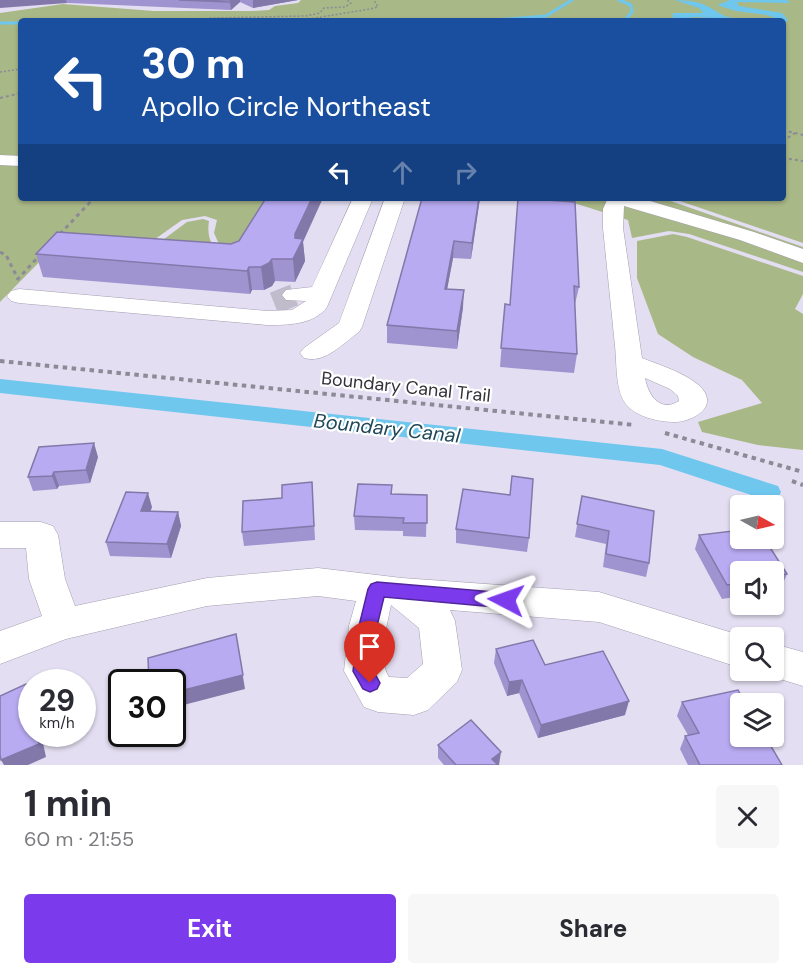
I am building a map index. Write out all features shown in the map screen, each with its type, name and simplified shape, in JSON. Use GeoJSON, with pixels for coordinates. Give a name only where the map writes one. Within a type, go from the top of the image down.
{"type":"FeatureCollection","features":[{"type":"Feature","properties":{"kind":"street"},"geometry":{"type":"LineString","coordinates":[[0,160],[18,161]]}},
{"type":"Feature","properties":{"kind":"street"},"geometry":{"type":"LineString","coordinates":[[17,287],[252,316],[291,318],[304,315],[315,307],[362,201]]}},
{"type":"Feature","properties":{"kind":"street"},"geometry":{"type":"LineString","coordinates":[[313,353],[350,327],[394,201]]}},
{"type":"Feature","properties":{"kind":"street"},"geometry":{"type":"LineString","coordinates":[[617,201],[613,209],[613,228],[629,362]]}},
{"type":"Feature","properties":{"kind":"street"},"geometry":{"type":"LineString","coordinates":[[628,201],[747,236],[803,256]]}},
{"type":"Feature","properties":{"kind":"street"},"geometry":{"type":"LineString","coordinates":[[747,236],[803,266]]}},
{"type":"Feature","properties":{"kind":"street"},"geometry":{"type":"LineString","coordinates":[[345,240],[378,242]]}},
{"type":"Feature","properties":{"kind":"street"},"geometry":{"type":"LineString","coordinates":[[252,316],[284,299],[322,293]]}},
{"type":"Feature","properties":{"kind":"street"},"geometry":{"type":"LineString","coordinates":[[0,535],[41,535],[47,579],[63,624]]}},
{"type":"Feature","properties":{"kind":"street"},"geometry":{"type":"LineString","coordinates":[[0,648],[63,624],[207,592],[253,586],[318,582],[390,591],[599,607],[730,648]]}},
{"type":"Feature","properties":{"kind":"street"},"geometry":{"type":"LineString","coordinates":[[784,664],[803,669]]}},
{"type":"Feature","properties":{"kind":"path"},"geometry":{"type":"LineString","coordinates":[[265,18],[320,13],[324,8],[345,7],[351,3],[347,0]]}},
{"type":"Feature","properties":{"kind":"path"},"geometry":{"type":"LineString","coordinates":[[319,18],[378,7],[374,0]]}},
{"type":"Feature","properties":{"kind":"path"},"geometry":{"type":"LineString","coordinates":[[0,72],[18,69]]}},
{"type":"Feature","properties":{"kind":"path"},"geometry":{"type":"LineString","coordinates":[[0,98],[18,94]]}},
{"type":"Feature","properties":{"kind":"path"},"geometry":{"type":"LineString","coordinates":[[786,130],[803,135]]}},
{"type":"Feature","properties":{"kind":"path"},"geometry":{"type":"LineString","coordinates":[[786,139],[796,132]]}},
{"type":"Feature","properties":{"kind":"path"},"geometry":{"type":"LineString","coordinates":[[786,158],[803,161]]}},
{"type":"Feature","properties":{"kind":"path"},"geometry":{"type":"LineString","coordinates":[[56,238],[91,201]]}},
{"type":"Feature","properties":{"kind":"path"},"geometry":{"type":"LineString","coordinates":[[0,252],[6,255],[17,287]]}},
{"type":"Feature","properties":{"kind":"path"},"geometry":{"type":"LineString","coordinates":[[17,287],[41,255]]}},
{"type":"Feature","properties":{"kind":"path","name":"Boundary Canal Trail"},"geometry":{"type":"LineString","coordinates":[[0,361],[639,426]]}},
{"type":"Feature","properties":{"kind":"path"},"geometry":{"type":"LineString","coordinates":[[660,431],[803,472]]}},
{"type":"Feature","properties":{"kind":"path"},"geometry":{"type":"LineString","coordinates":[[792,481],[803,485]]}},
{"type":"Feature","properties":{"kind":"green space"},"geometry":{"type":"Polygon","coordinates":[[[301,0],[803,0],[803,243],[680,201],[786,201],[786,18],[18,18],[18,201],[266,201],[238,246],[219,244],[214,233],[217,220],[205,216],[182,220],[141,249],[51,250],[0,302],[0,13],[63,4],[154,11],[252,11],[269,10],[275,6],[298,3],[301,0]]]}},
{"type":"Feature","properties":{"kind":"green space"},"geometry":{"type":"Polygon","coordinates":[[[568,201],[671,201],[803,247],[803,272],[689,234],[669,231],[632,238],[628,220],[568,201]]]}},
{"type":"Feature","properties":{"kind":"green space"},"geometry":{"type":"Polygon","coordinates":[[[203,219],[209,221],[209,237],[215,248],[238,266],[148,251],[187,222],[203,219]]]}},
{"type":"Feature","properties":{"kind":"green space"},"geometry":{"type":"Polygon","coordinates":[[[673,234],[803,276],[803,294],[795,309],[803,314],[803,450],[758,445],[702,432],[698,422],[762,403],[742,380],[693,357],[658,334],[637,278],[637,241],[673,234]]]}},
{"type":"Feature","properties":{"kind":"water"},"geometry":{"type":"Polygon","coordinates":[[[675,0],[698,3],[733,18],[672,18],[673,13],[703,13],[699,8],[675,0]]]}},
{"type":"Feature","properties":{"kind":"water"},"geometry":{"type":"Polygon","coordinates":[[[730,0],[787,0],[790,3],[737,2],[739,6],[782,13],[788,20],[786,22],[786,18],[736,11],[717,5],[730,0]]]}},
{"type":"Feature","properties":{"kind":"building"},"geometry":{"type":"Polygon","coordinates":[[[179,0],[232,0],[230,2],[179,0]]]}},
{"type":"Feature","properties":{"kind":"building"},"geometry":{"type":"Polygon","coordinates":[[[264,201],[311,201],[295,234],[295,238],[303,239],[293,259],[272,259],[261,267],[249,267],[247,271],[36,254],[57,232],[231,244],[239,241],[264,201]]]}},
{"type":"Feature","properties":{"kind":"building"},"geometry":{"type":"Polygon","coordinates":[[[421,201],[479,201],[472,243],[454,241],[445,289],[464,290],[457,331],[387,325],[421,201]]]}},
{"type":"Feature","properties":{"kind":"building"},"geometry":{"type":"Polygon","coordinates":[[[518,201],[575,202],[579,287],[574,286],[577,354],[501,348],[505,304],[510,305],[518,201]]]}},
{"type":"Feature","properties":{"kind":"building"},"geometry":{"type":"Polygon","coordinates":[[[94,443],[86,470],[54,472],[52,476],[28,477],[39,447],[94,443]]]}},
{"type":"Feature","properties":{"kind":"building"},"geometry":{"type":"Polygon","coordinates":[[[512,476],[533,479],[529,538],[456,529],[463,489],[510,495],[512,476]]]}},
{"type":"Feature","properties":{"kind":"building"},"geometry":{"type":"Polygon","coordinates":[[[312,482],[314,526],[242,532],[243,501],[282,498],[282,485],[312,482]]]}},
{"type":"Feature","properties":{"kind":"building"},"geometry":{"type":"Polygon","coordinates":[[[358,484],[392,485],[391,494],[427,495],[427,523],[403,523],[404,518],[354,516],[358,484]]]}},
{"type":"Feature","properties":{"kind":"building"},"geometry":{"type":"Polygon","coordinates":[[[126,492],[148,493],[141,511],[178,512],[167,544],[106,542],[126,492]]]}},
{"type":"Feature","properties":{"kind":"building"},"geometry":{"type":"Polygon","coordinates":[[[582,496],[654,511],[649,563],[606,554],[609,531],[577,524],[582,496]]]}},
{"type":"Feature","properties":{"kind":"building"},"geometry":{"type":"Polygon","coordinates":[[[730,531],[730,549],[771,549],[779,561],[730,561],[730,585],[727,585],[699,535],[730,531]]]}},
{"type":"Feature","properties":{"kind":"building"},"geometry":{"type":"Polygon","coordinates":[[[236,634],[243,675],[186,689],[186,669],[148,669],[148,658],[236,634]]]}},
{"type":"Feature","properties":{"kind":"building"},"geometry":{"type":"Polygon","coordinates":[[[533,640],[545,665],[603,651],[629,701],[541,725],[522,680],[509,682],[496,649],[533,640]]]}},
{"type":"Feature","properties":{"kind":"building"},"geometry":{"type":"Polygon","coordinates":[[[18,688],[18,747],[32,747],[1,760],[0,755],[0,696],[18,688]]]}},
{"type":"Feature","properties":{"kind":"building"},"geometry":{"type":"Polygon","coordinates":[[[738,690],[740,693],[730,693],[730,747],[771,747],[782,765],[700,765],[685,736],[699,733],[682,702],[738,690]]]}},
{"type":"Feature","properties":{"kind":"building"},"geometry":{"type":"Polygon","coordinates":[[[471,720],[501,752],[492,759],[498,765],[456,765],[438,745],[471,720]]]}},
{"type":"Feature","properties":{"kind":"waterway"},"geometry":{"type":"LineString","coordinates":[[521,18],[546,16],[572,0]]}},
{"type":"Feature","properties":{"kind":"waterway"},"geometry":{"type":"LineString","coordinates":[[619,0],[631,5],[632,12],[627,18]]}},
{"type":"Feature","properties":{"kind":"waterway"},"geometry":{"type":"LineString","coordinates":[[0,23],[18,23]]}},
{"type":"Feature","properties":{"kind":"waterway","name":"Boundary Canal"},"geometry":{"type":"LineString","coordinates":[[0,386],[662,457],[769,492]]}},
{"type":"Feature","properties":{"kind":"tunnel"},"geometry":{"type":"LineString","coordinates":[[274,303],[294,295]]}},
{"type":"Feature","properties":{"kind":"route"},"geometry":{"type":"LineString","coordinates":[[370,683],[363,671],[368,626],[377,589],[506,600]]}}]}
